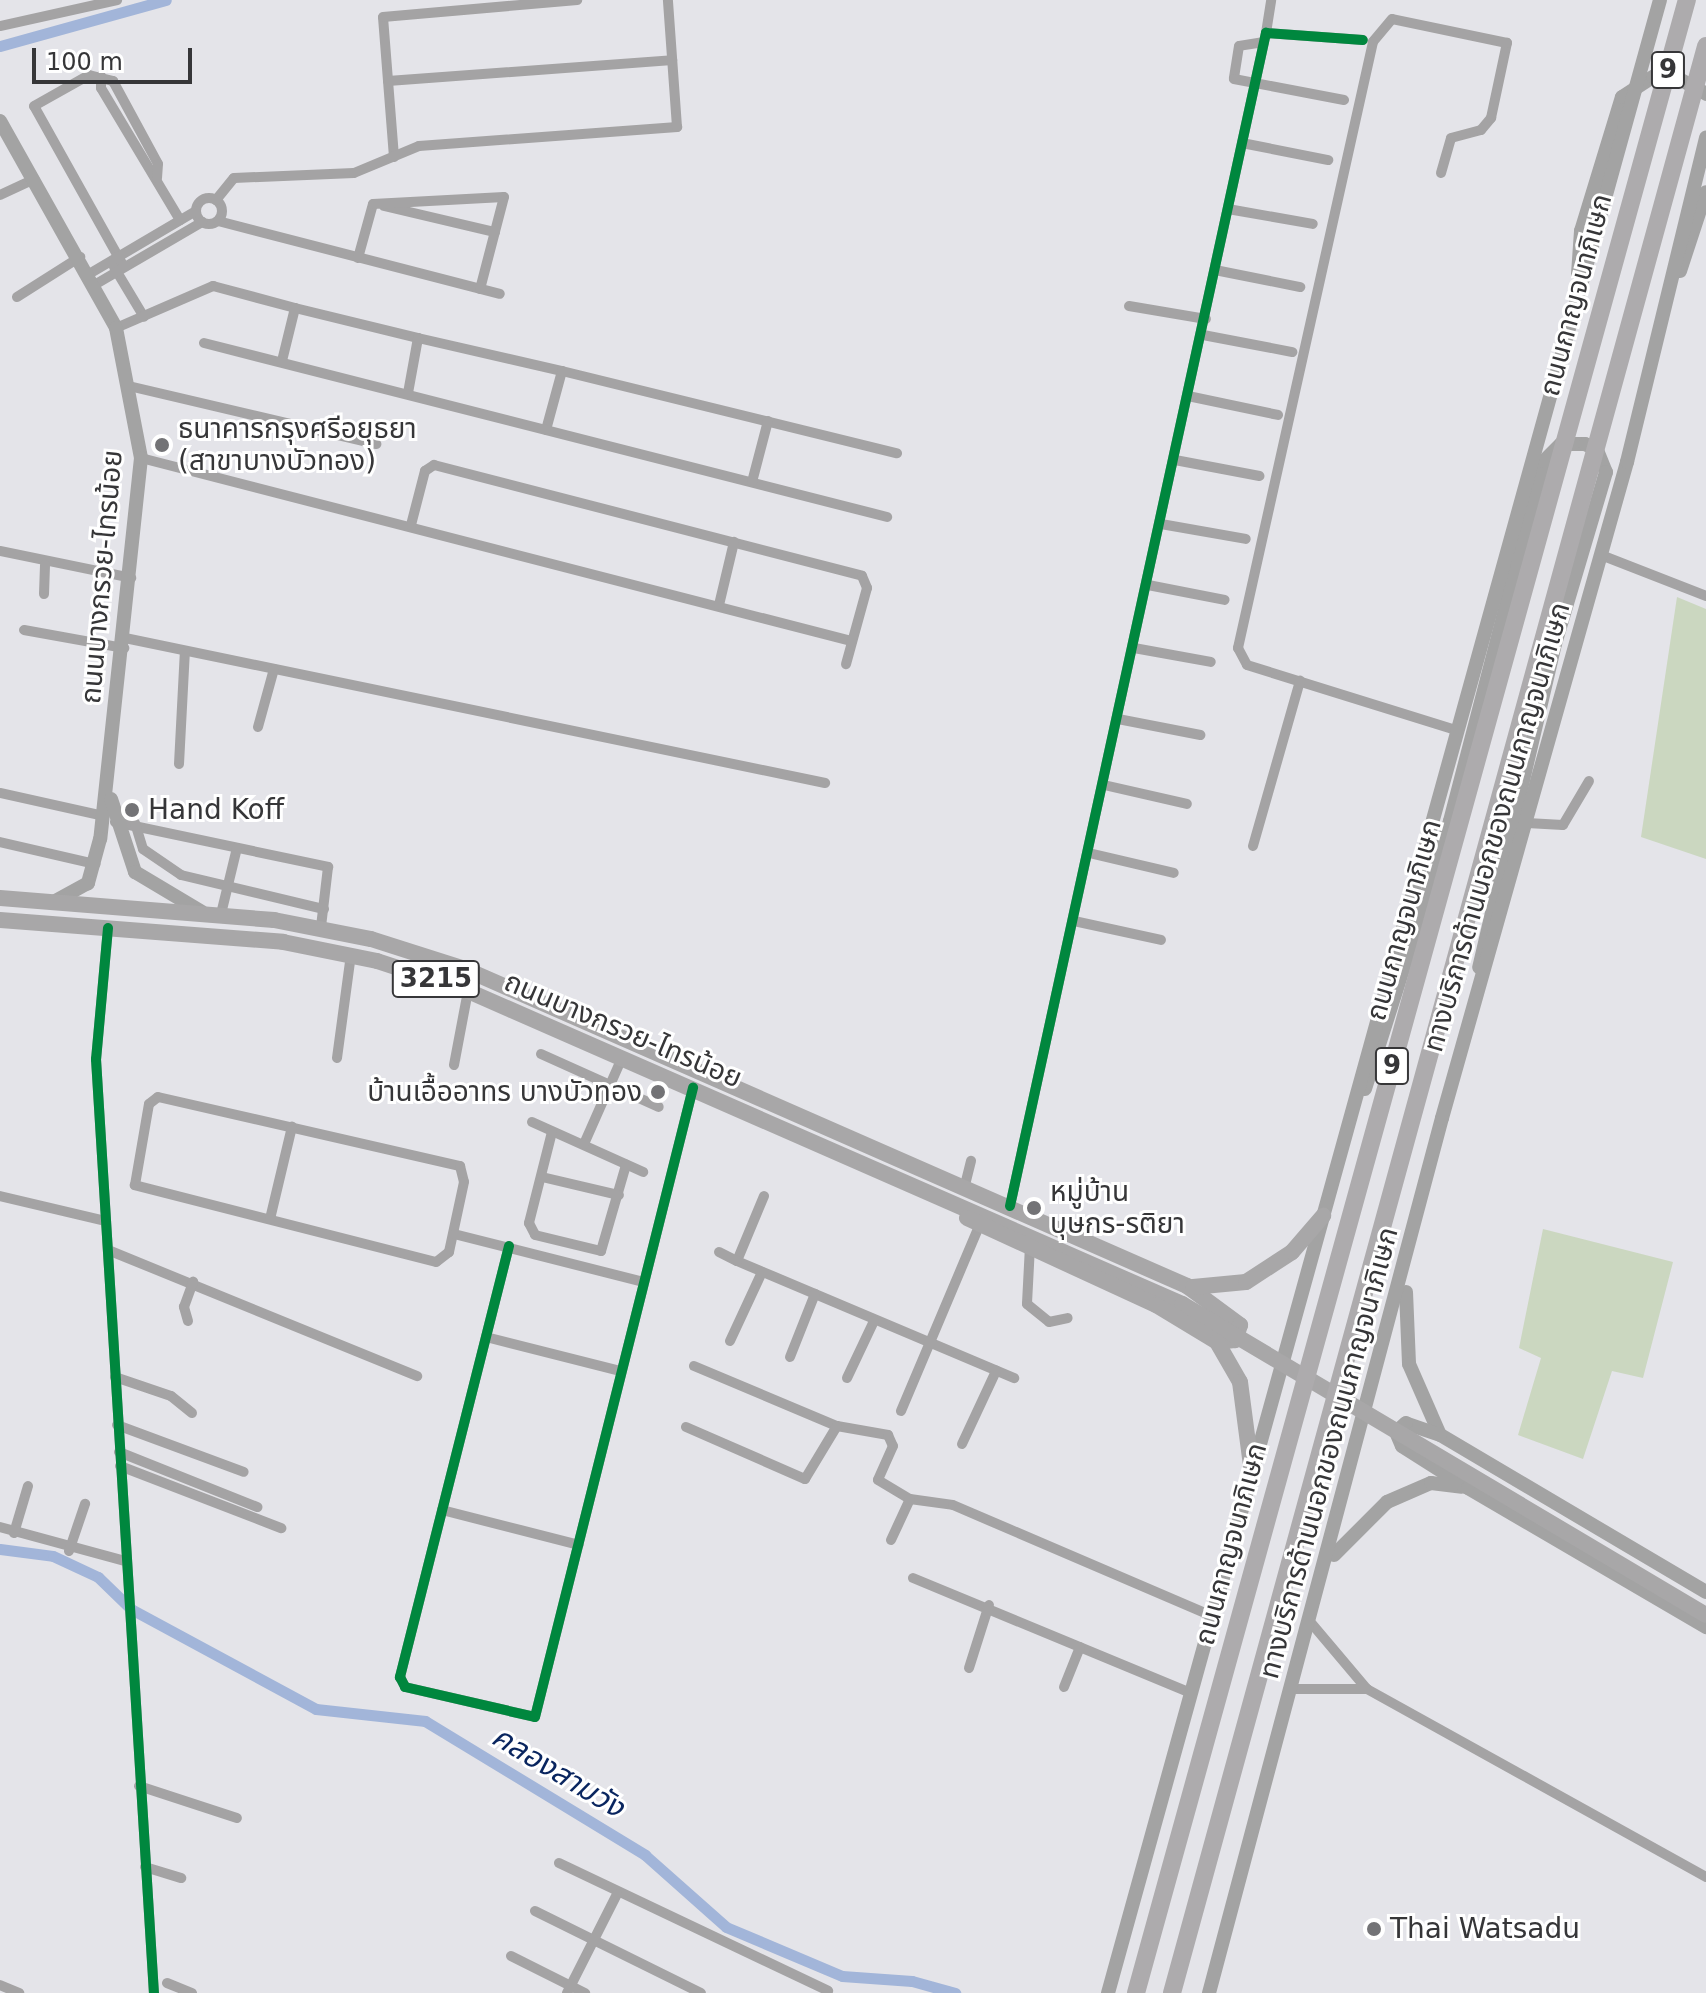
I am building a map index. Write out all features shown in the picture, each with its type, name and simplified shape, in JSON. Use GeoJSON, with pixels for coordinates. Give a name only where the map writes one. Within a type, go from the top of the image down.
{"type":"FeatureCollection","features":[{"type":"Feature","properties":{"kind":"highway","name":"ถนนกาญจนาภิเษก"},"geometry":{"type":"LineString","coordinates":[[1136,1993],[1687,0]]}},
{"type":"Feature","properties":{"kind":"highway","name":"ถนนกาญจนาภิเษก"},"geometry":{"type":"LineString","coordinates":[[1172,1993],[1706,46]]}},
{"type":"Feature","properties":{"kind":"main road"},"geometry":{"type":"LineString","coordinates":[[1108,1993],[1323,1216],[1357,1107],[1660,0]]}},
{"type":"Feature","properties":{"kind":"main road"},"geometry":{"type":"LineString","coordinates":[[1575,307],[1581,231],[1622,97],[1653,77],[1683,79],[1706,94]]}},
{"type":"Feature","properties":{"kind":"main road","name":"ถนนบางกรวย-ไทรน้อย"},"geometry":{"type":"LineString","coordinates":[[0,121],[80,257],[116,328],[133,387],[141,458],[108,783],[109,819],[95,864],[83,889],[56,901]]}},
{"type":"Feature","properties":{"kind":"main road","name":"ทางบริการด้านนอกของถนนกาญจนาภิเษก"},"geometry":{"type":"LineString","coordinates":[[1209,1993],[1312,1624],[1469,1024],[1601,555],[1668,299],[1706,137]]}},
{"type":"Feature","properties":{"kind":"main road"},"geometry":{"type":"LineString","coordinates":[[1668,299],[1706,192]]}},
{"type":"Feature","properties":{"kind":"main road"},"geometry":{"type":"LineString","coordinates":[[1357,1107],[1382,1054],[1450,821],[1544,461],[1561,444],[1585,444],[1597,450],[1606,472],[1508,834],[1469,1024]]}},
{"type":"Feature","properties":{"kind":"main road","name":"ถนนบางกรวย-ไทรน้อย"},"geometry":{"type":"LineString","coordinates":[[109,819],[135,872],[202,912]]}},
{"type":"Feature","properties":{"kind":"main road","name":"ถนนบางกรวย-ไทรน้อย"},"geometry":{"type":"LineString","coordinates":[[0,898],[202,912],[321,927],[476,974],[849,1137]]}},
{"type":"Feature","properties":{"kind":"main road","name":"ถนนบางกรวย-ไทรน้อย"},"geometry":{"type":"LineString","coordinates":[[0,920],[108,928],[351,955],[468,991],[841,1154]]}},
{"type":"Feature","properties":{"kind":"main road"},"geometry":{"type":"LineString","coordinates":[[849,1137],[1227,1321],[1706,1615]]}},
{"type":"Feature","properties":{"kind":"main road"},"geometry":{"type":"LineString","coordinates":[[849,1137],[965,1185],[1014,1217]]}},
{"type":"Feature","properties":{"kind":"main road"},"geometry":{"type":"LineString","coordinates":[[841,1154],[1014,1217],[1187,1286],[1240,1325],[1235,1340],[1217,1342]]}},
{"type":"Feature","properties":{"kind":"main road"},"geometry":{"type":"LineString","coordinates":[[841,1154],[1217,1342],[1240,1382],[1252,1473]]}},
{"type":"Feature","properties":{"kind":"main road"},"geometry":{"type":"LineString","coordinates":[[1187,1286],[1246,1282],[1292,1252],[1323,1216]]}},
{"type":"Feature","properties":{"kind":"main road"},"geometry":{"type":"LineString","coordinates":[[1408,1259],[1409,1364],[1440,1435]]}},
{"type":"Feature","properties":{"kind":"main road"},"geometry":{"type":"LineString","coordinates":[[1706,1592],[1440,1435],[1406,1423],[1396,1432],[1402,1446],[1468,1488],[1706,1627]]}},
{"type":"Feature","properties":{"kind":"main road"},"geometry":{"type":"LineString","coordinates":[[1327,1566],[1357,1525],[1387,1502],[1431,1483],[1468,1488]]}},
{"type":"Feature","properties":{"kind":"main road"},"geometry":{"type":"LineString","coordinates":[[1578,1536],[1706,1606]]}},
{"type":"Feature","properties":{"kind":"street"},"geometry":{"type":"LineString","coordinates":[[0,26],[117,0]]}},
{"type":"Feature","properties":{"kind":"street"},"geometry":{"type":"LineString","coordinates":[[394,157],[383,17],[577,0]]}},
{"type":"Feature","properties":{"kind":"street"},"geometry":{"type":"LineString","coordinates":[[218,221],[216,200],[234,178],[354,173],[419,146],[677,127],[668,0]]}},
{"type":"Feature","properties":{"kind":"street"},"geometry":{"type":"LineString","coordinates":[[1014,1217],[1074,921],[1203,335],[1271,0]]}},
{"type":"Feature","properties":{"kind":"street"},"geometry":{"type":"LineString","coordinates":[[1441,173],[1451,138],[1481,130],[1491,118],[1507,43],[1392,19],[1373,42],[1238,648],[1247,665],[1459,731]]}},
{"type":"Feature","properties":{"kind":"street"},"geometry":{"type":"LineString","coordinates":[[1344,100],[1255,83],[1232,72],[1243,42],[1265,37],[1363,40]]}},
{"type":"Feature","properties":{"kind":"street"},"geometry":{"type":"LineString","coordinates":[[388,81],[672,60]]}},
{"type":"Feature","properties":{"kind":"street"},"geometry":{"type":"LineString","coordinates":[[144,317],[34,106],[84,76],[101,76],[113,81],[158,164],[157,178]]}},
{"type":"Feature","properties":{"kind":"street"},"geometry":{"type":"LineString","coordinates":[[101,76],[123,126],[180,220]]}},
{"type":"Feature","properties":{"kind":"street"},"geometry":{"type":"LineString","coordinates":[[123,126],[134,120]]}},
{"type":"Feature","properties":{"kind":"street"},"geometry":{"type":"LineString","coordinates":[[1242,143],[1328,160]]}},
{"type":"Feature","properties":{"kind":"street"},"geometry":{"type":"LineString","coordinates":[[0,195],[34,179]]}},
{"type":"Feature","properties":{"kind":"street"},"geometry":{"type":"LineString","coordinates":[[373,204],[504,197],[480,289]]}},
{"type":"Feature","properties":{"kind":"street"},"geometry":{"type":"LineString","coordinates":[[92,279],[114,258],[196,211],[204,199],[216,200]]}},
{"type":"Feature","properties":{"kind":"street"},"geometry":{"type":"LineString","coordinates":[[358,258],[373,204]]}},
{"type":"Feature","properties":{"kind":"street"},"geometry":{"type":"LineString","coordinates":[[373,204],[495,232]]}},
{"type":"Feature","properties":{"kind":"street"},"geometry":{"type":"LineString","coordinates":[[1228,209],[1313,224]]}},
{"type":"Feature","properties":{"kind":"street"},"geometry":{"type":"LineString","coordinates":[[196,211],[202,222]]}},
{"type":"Feature","properties":{"kind":"street"},"geometry":{"type":"LineString","coordinates":[[92,279],[120,270],[202,222],[218,221],[500,294]]}},
{"type":"Feature","properties":{"kind":"street"},"geometry":{"type":"LineString","coordinates":[[17,297],[80,257]]}},
{"type":"Feature","properties":{"kind":"street"},"geometry":{"type":"LineString","coordinates":[[1215,270],[1300,287]]}},
{"type":"Feature","properties":{"kind":"street"},"geometry":{"type":"LineString","coordinates":[[116,328],[201,287],[897,453]]}},
{"type":"Feature","properties":{"kind":"street"},"geometry":{"type":"LineString","coordinates":[[1129,306],[1206,319]]}},
{"type":"Feature","properties":{"kind":"street"},"geometry":{"type":"LineString","coordinates":[[282,361],[295,308]]}},
{"type":"Feature","properties":{"kind":"street"},"geometry":{"type":"LineString","coordinates":[[1203,335],[1292,352]]}},
{"type":"Feature","properties":{"kind":"street"},"geometry":{"type":"LineString","coordinates":[[408,393],[418,338]]}},
{"type":"Feature","properties":{"kind":"street"},"geometry":{"type":"LineString","coordinates":[[204,343],[887,517]]}},
{"type":"Feature","properties":{"kind":"street"},"geometry":{"type":"LineString","coordinates":[[546,430],[562,371]]}},
{"type":"Feature","properties":{"kind":"street"},"geometry":{"type":"LineString","coordinates":[[133,387],[376,444]]}},
{"type":"Feature","properties":{"kind":"street"},"geometry":{"type":"LineString","coordinates":[[1188,396],[1278,415]]}},
{"type":"Feature","properties":{"kind":"street"},"geometry":{"type":"LineString","coordinates":[[752,482],[768,421]]}},
{"type":"Feature","properties":{"kind":"street"},"geometry":{"type":"LineString","coordinates":[[141,458],[411,525],[851,641]]}},
{"type":"Feature","properties":{"kind":"street"},"geometry":{"type":"LineString","coordinates":[[1175,460],[1260,476]]}},
{"type":"Feature","properties":{"kind":"street"},"geometry":{"type":"LineString","coordinates":[[411,525],[425,471],[434,465],[734,542],[867,580],[846,664]]}},
{"type":"Feature","properties":{"kind":"street"},"geometry":{"type":"LineString","coordinates":[[1161,524],[1246,539]]}},
{"type":"Feature","properties":{"kind":"street"},"geometry":{"type":"LineString","coordinates":[[719,605],[734,542]]}},
{"type":"Feature","properties":{"kind":"street"},"geometry":{"type":"LineString","coordinates":[[0,551],[45,565],[76,563],[131,578]]}},
{"type":"Feature","properties":{"kind":"street"},"geometry":{"type":"LineString","coordinates":[[1601,555],[1706,596]]}},
{"type":"Feature","properties":{"kind":"street"},"geometry":{"type":"LineString","coordinates":[[44,594],[45,565]]}},
{"type":"Feature","properties":{"kind":"street"},"geometry":{"type":"LineString","coordinates":[[1148,585],[1225,600]]}},
{"type":"Feature","properties":{"kind":"street"},"geometry":{"type":"LineString","coordinates":[[24,630],[185,651],[825,783]]}},
{"type":"Feature","properties":{"kind":"street"},"geometry":{"type":"LineString","coordinates":[[1134,648],[1211,662]]}},
{"type":"Feature","properties":{"kind":"street"},"geometry":{"type":"LineString","coordinates":[[179,764],[185,651]]}},
{"type":"Feature","properties":{"kind":"street"},"geometry":{"type":"LineString","coordinates":[[258,727],[274,669]]}},
{"type":"Feature","properties":{"kind":"street"},"geometry":{"type":"LineString","coordinates":[[1253,846],[1300,681]]}},
{"type":"Feature","properties":{"kind":"street"},"geometry":{"type":"LineString","coordinates":[[1118,719],[1200,735]]}},
{"type":"Feature","properties":{"kind":"street"},"geometry":{"type":"LineString","coordinates":[[1527,823],[1563,825],[1589,781]]}},
{"type":"Feature","properties":{"kind":"street"},"geometry":{"type":"LineString","coordinates":[[1104,785],[1187,804]]}},
{"type":"Feature","properties":{"kind":"street"},"geometry":{"type":"LineString","coordinates":[[0,793],[328,867],[321,927]]}},
{"type":"Feature","properties":{"kind":"street"},"geometry":{"type":"LineString","coordinates":[[135,823],[150,857],[227,887],[324,909]]}},
{"type":"Feature","properties":{"kind":"street"},"geometry":{"type":"LineString","coordinates":[[0,842],[95,864]]}},
{"type":"Feature","properties":{"kind":"street"},"geometry":{"type":"LineString","coordinates":[[221,914],[237,848]]}},
{"type":"Feature","properties":{"kind":"street"},"geometry":{"type":"LineString","coordinates":[[1089,853],[1174,873]]}},
{"type":"Feature","properties":{"kind":"street"},"geometry":{"type":"LineString","coordinates":[[1074,921],[1161,940]]}},
{"type":"Feature","properties":{"kind":"street"},"geometry":{"type":"LineString","coordinates":[[108,928],[96,1059],[128,1621],[154,1993]]}},
{"type":"Feature","properties":{"kind":"street"},"geometry":{"type":"LineString","coordinates":[[337,1058],[351,955]]}},
{"type":"Feature","properties":{"kind":"street"},"geometry":{"type":"LineString","coordinates":[[454,1065],[468,991]]}},
{"type":"Feature","properties":{"kind":"street"},"geometry":{"type":"LineString","coordinates":[[541,1054],[659,1107]]}},
{"type":"Feature","properties":{"kind":"street"},"geometry":{"type":"LineString","coordinates":[[584,1144],[622,1058]]}},
{"type":"Feature","properties":{"kind":"street"},"geometry":{"type":"LineString","coordinates":[[509,1246],[400,1677],[405,1687],[535,1717],[579,1545],[640,1281],[693,1088]]}},
{"type":"Feature","properties":{"kind":"street"},"geometry":{"type":"LineString","coordinates":[[158,1097],[460,1166],[454,1234],[436,1262],[270,1219],[135,1185],[140,1145],[158,1097]]}},
{"type":"Feature","properties":{"kind":"street"},"geometry":{"type":"LineString","coordinates":[[532,1122],[643,1172]]}},
{"type":"Feature","properties":{"kind":"street"},"geometry":{"type":"LineString","coordinates":[[270,1219],[292,1127]]}},
{"type":"Feature","properties":{"kind":"street"},"geometry":{"type":"LineString","coordinates":[[552,1132],[530,1230],[596,1251],[605,1247],[626,1165]]}},
{"type":"Feature","properties":{"kind":"street"},"geometry":{"type":"LineString","coordinates":[[965,1185],[971,1161]]}},
{"type":"Feature","properties":{"kind":"street"},"geometry":{"type":"LineString","coordinates":[[542,1177],[619,1195]]}},
{"type":"Feature","properties":{"kind":"street"},"geometry":{"type":"LineString","coordinates":[[0,1196],[106,1221]]}},
{"type":"Feature","properties":{"kind":"street"},"geometry":{"type":"LineString","coordinates":[[737,1261],[764,1196]]}},
{"type":"Feature","properties":{"kind":"street"},"geometry":{"type":"LineString","coordinates":[[901,1411],[980,1224]]}},
{"type":"Feature","properties":{"kind":"street"},"geometry":{"type":"LineString","coordinates":[[454,1234],[640,1281]]}},
{"type":"Feature","properties":{"kind":"street"},"geometry":{"type":"LineString","coordinates":[[1030,1246],[1027,1304],[1049,1322],[1068,1318]]}},
{"type":"Feature","properties":{"kind":"street"},"geometry":{"type":"LineString","coordinates":[[108,1250],[193,1282],[417,1376]]}},
{"type":"Feature","properties":{"kind":"street"},"geometry":{"type":"LineString","coordinates":[[719,1252],[874,1321],[1014,1378]]}},
{"type":"Feature","properties":{"kind":"street"},"geometry":{"type":"LineString","coordinates":[[730,1341],[762,1272]]}},
{"type":"Feature","properties":{"kind":"street"},"geometry":{"type":"LineString","coordinates":[[188,1321],[184,1307],[193,1282]]}},
{"type":"Feature","properties":{"kind":"street"},"geometry":{"type":"LineString","coordinates":[[790,1357],[815,1294]]}},
{"type":"Feature","properties":{"kind":"street"},"geometry":{"type":"LineString","coordinates":[[847,1378],[874,1321]]}},
{"type":"Feature","properties":{"kind":"street"},"geometry":{"type":"LineString","coordinates":[[486,1337],[620,1371]]}},
{"type":"Feature","properties":{"kind":"street"},"geometry":{"type":"LineString","coordinates":[[694,1366],[837,1426],[890,1437],[878,1478],[910,1499],[953,1505],[1214,1617]]}},
{"type":"Feature","properties":{"kind":"street"},"geometry":{"type":"LineString","coordinates":[[962,1444],[996,1371]]}},
{"type":"Feature","properties":{"kind":"street"},"geometry":{"type":"LineString","coordinates":[[115,1377],[171,1396],[192,1413]]}},
{"type":"Feature","properties":{"kind":"street"},"geometry":{"type":"LineString","coordinates":[[117,1425],[244,1472]]}},
{"type":"Feature","properties":{"kind":"street"},"geometry":{"type":"LineString","coordinates":[[686,1427],[805,1479],[837,1426]]}},
{"type":"Feature","properties":{"kind":"street"},"geometry":{"type":"LineString","coordinates":[[119,1452],[257,1507]]}},
{"type":"Feature","properties":{"kind":"street"},"geometry":{"type":"LineString","coordinates":[[120,1466],[281,1528]]}},
{"type":"Feature","properties":{"kind":"street"},"geometry":{"type":"LineString","coordinates":[[14,1533],[28,1486]]}},
{"type":"Feature","properties":{"kind":"street"},"geometry":{"type":"LineString","coordinates":[[891,1540],[910,1499]]}},
{"type":"Feature","properties":{"kind":"street"},"geometry":{"type":"LineString","coordinates":[[69,1551],[85,1504]]}},
{"type":"Feature","properties":{"kind":"street"},"geometry":{"type":"LineString","coordinates":[[442,1510],[579,1545]]}},
{"type":"Feature","properties":{"kind":"street"},"geometry":{"type":"LineString","coordinates":[[0,1527],[69,1551],[125,1561]]}},
{"type":"Feature","properties":{"kind":"street"},"geometry":{"type":"LineString","coordinates":[[913,1578],[989,1605],[1191,1693]]}},
{"type":"Feature","properties":{"kind":"street"},"geometry":{"type":"LineString","coordinates":[[969,1668],[989,1605]]}},
{"type":"Feature","properties":{"kind":"street"},"geometry":{"type":"LineString","coordinates":[[1312,1624],[1367,1689],[1706,1877]]}},
{"type":"Feature","properties":{"kind":"street"},"geometry":{"type":"LineString","coordinates":[[1064,1687],[1080,1647]]}},
{"type":"Feature","properties":{"kind":"street"},"geometry":{"type":"LineString","coordinates":[[1294,1689],[1367,1689]]}},
{"type":"Feature","properties":{"kind":"street"},"geometry":{"type":"LineString","coordinates":[[139,1786],[237,1818]]}},
{"type":"Feature","properties":{"kind":"street"},"geometry":{"type":"LineString","coordinates":[[559,1863],[617,1894],[828,1991]]}},
{"type":"Feature","properties":{"kind":"street"},"geometry":{"type":"LineString","coordinates":[[145,1867],[181,1878]]}},
{"type":"Feature","properties":{"kind":"street"},"geometry":{"type":"LineString","coordinates":[[568,1989],[617,1894]]}},
{"type":"Feature","properties":{"kind":"street"},"geometry":{"type":"LineString","coordinates":[[535,1911],[701,1993]]}},
{"type":"Feature","properties":{"kind":"street"},"geometry":{"type":"LineString","coordinates":[[511,1956],[568,1989],[585,1993]]}},
{"type":"Feature","properties":{"kind":"street"},"geometry":{"type":"LineString","coordinates":[[167,1983],[192,1993]]}},
{"type":"Feature","properties":{"kind":"street"},"geometry":{"type":"LineString","coordinates":[[0,1985],[19,1993]]}},
{"type":"Feature","properties":{"kind":"green space"},"geometry":{"type":"Polygon","coordinates":[[[1677,597],[1706,609],[1706,859],[1641,837],[1677,597]]]}},
{"type":"Feature","properties":{"kind":"green space"},"geometry":{"type":"Polygon","coordinates":[[[1543,1229],[1673,1262],[1643,1378],[1612,1371],[1583,1459],[1518,1435],[1541,1358],[1519,1348],[1543,1229]]]}},
{"type":"Feature","properties":{"kind":"waterway"},"geometry":{"type":"LineString","coordinates":[[0,46],[166,0]]}},
{"type":"Feature","properties":{"kind":"waterway","name":"คลองสามวัง"},"geometry":{"type":"LineString","coordinates":[[0,1549],[53,1556],[98,1577],[131,1609],[316,1709],[425,1721],[645,1855],[726,1927],[842,1976],[912,1981],[955,1993]]}},
{"type":"Feature","properties":{"kind":"cycle path"},"geometry":{"type":"LineString","coordinates":[[1010,1206],[1266,33],[1363,40]]}},
{"type":"Feature","properties":{"kind":"cycle path"},"geometry":{"type":"LineString","coordinates":[[108,928],[96,1059],[154,1993]]}},
{"type":"Feature","properties":{"kind":"cycle path"},"geometry":{"type":"LineString","coordinates":[[509,1246],[400,1677],[405,1687],[535,1717],[693,1088]]}},
{"type":"Feature","properties":{"kind":"place","name":"ธนาคารกรุงศรีอยุธยา (สาขาบางบัวทอง)"},"geometry":{"type":"Point","coordinates":[162,445]}},
{"type":"Feature","properties":{"kind":"place","name":"Hand Koff"},"geometry":{"type":"Point","coordinates":[132,810]}},
{"type":"Feature","properties":{"kind":"place","name":"บ้านเอื้ออาทร บางบัวทอง"},"geometry":{"type":"Point","coordinates":[658,1092]}},
{"type":"Feature","properties":{"kind":"place","name":"หมู่บ้าน บุษกร-รติยา"},"geometry":{"type":"Point","coordinates":[1034,1208]}},
{"type":"Feature","properties":{"kind":"place","name":"Thai Watsadu"},"geometry":{"type":"Point","coordinates":[1374,1929]}}]}
